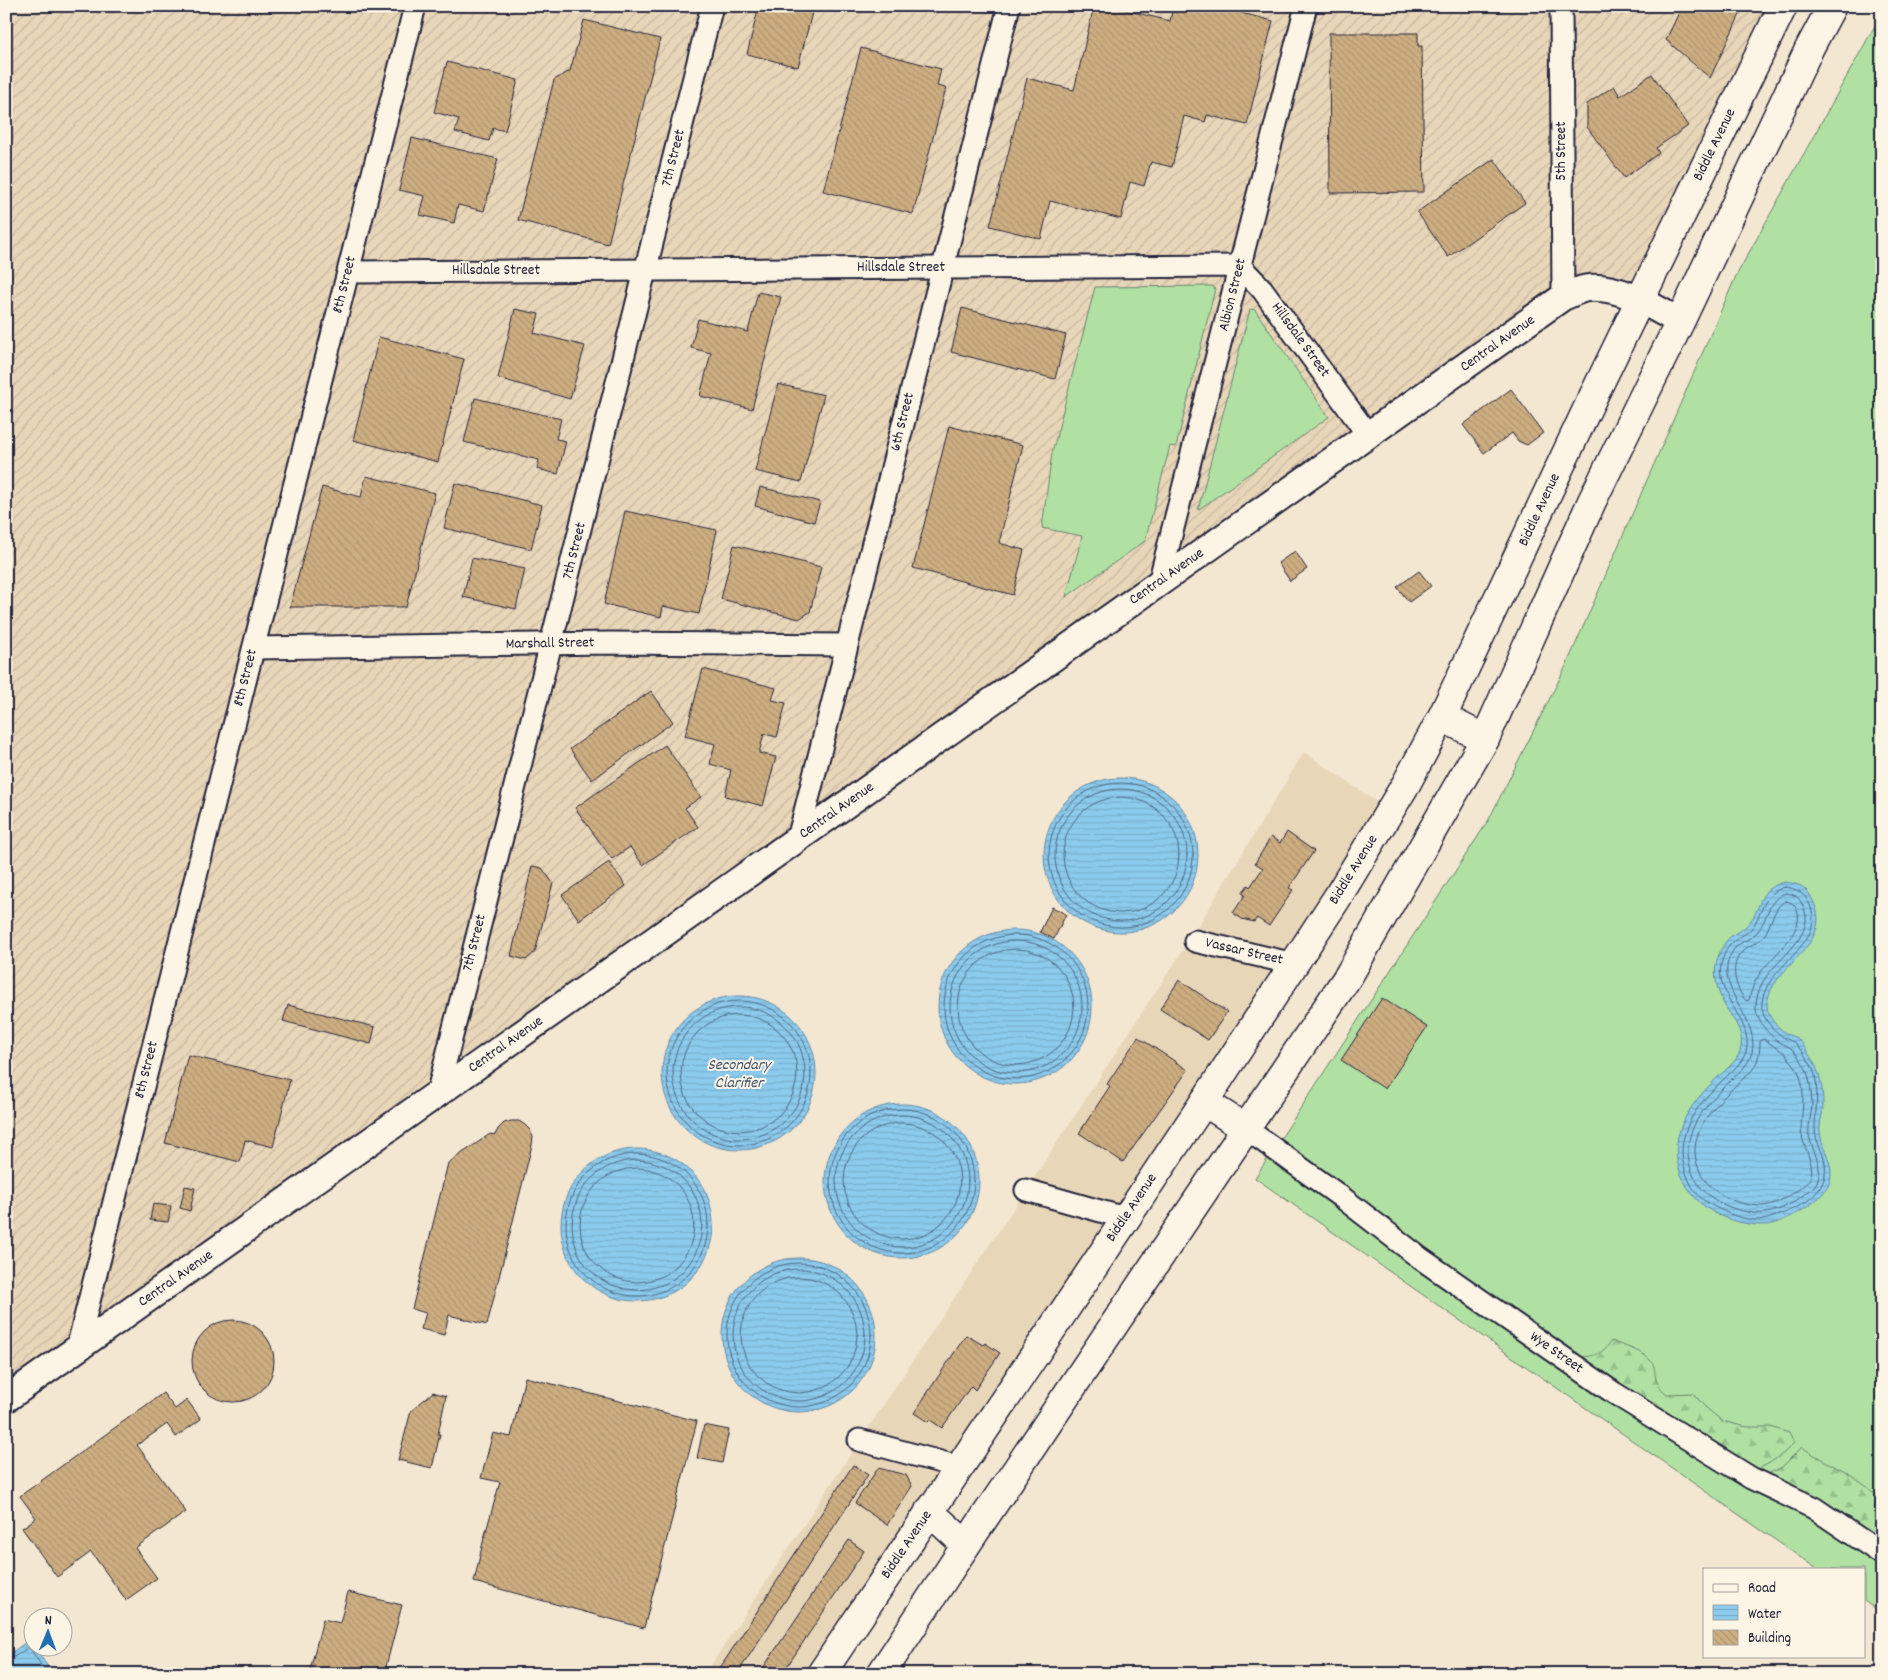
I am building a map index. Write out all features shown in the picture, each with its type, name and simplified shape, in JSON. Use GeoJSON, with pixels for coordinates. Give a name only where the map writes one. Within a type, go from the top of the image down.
{"type":"FeatureCollection","features":[{"type":"Feature","properties":{"kind":"main road","name":"Biddle Avenue"},"geometry":{"type":"LineString","coordinates":[[821,1674],[1204,1102],[1372,842],[1442,718],[1582,421],[1783,6]]}},
{"type":"Feature","properties":{"kind":"main road"},"geometry":{"type":"LineString","coordinates":[[881,1674],[1349,975],[1485,740],[1592,501],[1680,322],[1805,56],[1832,6]]}},
{"type":"Feature","properties":{"kind":"main road"},"geometry":{"type":"LineString","coordinates":[[1442,718],[1485,740]]}},
{"type":"Feature","properties":{"kind":"main road"},"geometry":{"type":"LineString","coordinates":[[1204,1102],[1245,1128]]}},
{"type":"Feature","properties":{"kind":"main road"},"geometry":{"type":"LineString","coordinates":[[929,1511],[966,1545]]}},
{"type":"Feature","properties":{"kind":"street","name":"8th Street"},"geometry":{"type":"LineString","coordinates":[[77,1349],[415,6]]}},
{"type":"Feature","properties":{"kind":"street","name":"7th Street"},"geometry":{"type":"LineString","coordinates":[[437,1095],[712,6]]}},
{"type":"Feature","properties":{"kind":"street","name":"6th Street"},"geometry":{"type":"LineString","coordinates":[[798,839],[1009,6]]}},
{"type":"Feature","properties":{"kind":"street","name":"Albion Street"},"geometry":{"type":"LineString","coordinates":[[1159,583],[1306,6]]}},
{"type":"Feature","properties":{"kind":"street","name":"5th Street"},"geometry":{"type":"LineString","coordinates":[[1561,6],[1563,297]]}},
{"type":"Feature","properties":{"kind":"street","name":"Hillsdale Street"},"geometry":{"type":"LineString","coordinates":[[348,272],[1240,266],[1262,289],[1368,435]]}},
{"type":"Feature","properties":{"kind":"street","name":"Central Avenue"},"geometry":{"type":"LineString","coordinates":[[6,1399],[1563,297],[1588,288],[1615,290],[1641,300],[1680,322]]}},
{"type":"Feature","properties":{"kind":"street","name":"Marshall Street"},"geometry":{"type":"LineString","coordinates":[[254,648],[551,644],[847,645]]}},
{"type":"Feature","properties":{"kind":"street","name":"Vassar Street"},"geometry":{"type":"LineString","coordinates":[[1195,941],[1294,964]]}},
{"type":"Feature","properties":{"kind":"street","name":"Wye Street"},"geometry":{"type":"LineString","coordinates":[[1245,1128],[1344,1199],[1420,1258],[1614,1394],[1751,1478],[1814,1508],[1882,1554]]}},
{"type":"Feature","properties":{"kind":"street"},"geometry":{"type":"LineString","coordinates":[[1026,1190],[1125,1218]]}},
{"type":"Feature","properties":{"kind":"street"},"geometry":{"type":"LineString","coordinates":[[860,1440],[959,1467]]}},
{"type":"Feature","properties":{"kind":"shaded area"},"geometry":{"type":"Polygon","coordinates":[[[6,6],[1783,6],[1641,301],[1588,288],[6,1399],[6,6]]]}},
{"type":"Feature","properties":{"kind":"shaded area"},"geometry":{"type":"Polygon","coordinates":[[[1304,752],[1390,811],[821,1674],[705,1674],[1192,936],[1304,752]]]}},
{"type":"Feature","properties":{"kind":"green space"},"geometry":{"type":"Polygon","coordinates":[[[1882,13],[1882,1614],[1866,1602],[1866,1568],[1816,1568],[1255,1178],[1488,821],[1566,666],[1736,276],[1882,13]]]}},
{"type":"Feature","properties":{"kind":"green space"},"geometry":{"type":"Polygon","coordinates":[[[1213,286],[1215,289],[1176,447],[1170,446],[1145,541],[1066,597],[1082,536],[1042,528],[1052,453],[1095,287],[1213,286]]]}},
{"type":"Feature","properties":{"kind":"green space"},"geometry":{"type":"Polygon","coordinates":[[[1250,309],[1255,310],[1329,417],[1198,510],[1250,309]]]}},
{"type":"Feature","properties":{"kind":"green space"},"geometry":{"type":"Polygon","coordinates":[[[1611,1341],[1637,1351],[1650,1360],[1653,1363],[1658,1384],[1667,1394],[1693,1393],[1704,1406],[1722,1421],[1747,1427],[1771,1427],[1789,1433],[1794,1443],[1767,1465],[1756,1470],[1602,1376],[1581,1357],[1598,1354],[1611,1341]]]}},
{"type":"Feature","properties":{"kind":"green space"},"geometry":{"type":"Polygon","coordinates":[[[1802,1447],[1845,1472],[1876,1495],[1882,1506],[1882,1546],[1760,1478],[1782,1467],[1802,1447]]]}},
{"type":"Feature","properties":{"kind":"water"},"geometry":{"type":"Polygon","coordinates":[[[1121,778],[1150,784],[1164,791],[1175,801],[1185,812],[1192,826],[1198,855],[1192,884],[1185,898],[1175,909],[1164,919],[1150,926],[1121,932],[1092,926],[1078,919],[1067,909],[1057,898],[1050,884],[1044,855],[1050,826],[1057,812],[1067,801],[1078,791],[1092,784],[1121,778]]]}},
{"type":"Feature","properties":{"kind":"water"},"geometry":{"type":"Polygon","coordinates":[[[1785,882],[1802,887],[1808,892],[1818,917],[1816,931],[1809,943],[1770,991],[1767,1009],[1777,1025],[1800,1042],[1813,1060],[1818,1072],[1823,1099],[1820,1132],[1830,1164],[1831,1177],[1827,1188],[1822,1194],[1798,1213],[1773,1224],[1748,1224],[1722,1217],[1710,1210],[1691,1193],[1679,1168],[1676,1155],[1677,1142],[1685,1118],[1692,1107],[1708,1087],[1734,1062],[1740,1051],[1741,1037],[1737,1025],[1723,1002],[1717,986],[1715,972],[1721,950],[1734,934],[1749,923],[1765,893],[1775,885],[1785,882]]]}},
{"type":"Feature","properties":{"kind":"water"},"geometry":{"type":"Polygon","coordinates":[[[1015,930],[1044,936],[1058,943],[1069,953],[1079,964],[1086,978],[1092,1007],[1086,1036],[1079,1050],[1069,1061],[1058,1071],[1044,1078],[1015,1084],[986,1078],[972,1071],[961,1061],[951,1050],[944,1036],[938,1007],[944,978],[951,964],[961,953],[972,943],[986,936],[1015,930]]]}},
{"type":"Feature","properties":{"kind":"water","name":"Secondary Clarifier"},"geometry":{"type":"Polygon","coordinates":[[[739,996],[754,997],[768,1002],[782,1009],[793,1019],[803,1030],[810,1044],[815,1058],[815,1088],[810,1102],[803,1116],[793,1127],[782,1137],[768,1144],[754,1149],[739,1150],[724,1149],[710,1144],[696,1137],[685,1127],[675,1116],[668,1102],[663,1088],[662,1073],[663,1058],[668,1044],[675,1030],[685,1019],[696,1009],[710,1002],[724,997],[739,996]]]}},
{"type":"Feature","properties":{"kind":"water"},"geometry":{"type":"Polygon","coordinates":[[[902,1104],[931,1110],[945,1117],[956,1127],[966,1138],[973,1152],[979,1181],[973,1210],[966,1224],[956,1235],[945,1245],[931,1252],[902,1258],[873,1252],[859,1245],[848,1235],[838,1224],[831,1210],[825,1181],[831,1152],[838,1138],[848,1127],[859,1117],[873,1110],[902,1104]]]}},
{"type":"Feature","properties":{"kind":"water"},"geometry":{"type":"Polygon","coordinates":[[[637,1149],[652,1150],[666,1155],[691,1171],[707,1196],[712,1210],[712,1240],[707,1254],[691,1279],[666,1295],[652,1300],[637,1301],[622,1300],[608,1295],[583,1279],[567,1254],[562,1240],[561,1225],[562,1210],[567,1196],[583,1171],[608,1155],[622,1150],[637,1149]]]}},
{"type":"Feature","properties":{"kind":"water"},"geometry":{"type":"Polygon","coordinates":[[[799,1258],[828,1264],[842,1271],[853,1281],[863,1292],[870,1306],[876,1335],[870,1364],[863,1378],[853,1389],[842,1399],[828,1406],[799,1412],[770,1406],[756,1399],[745,1389],[735,1378],[728,1364],[722,1335],[728,1306],[735,1292],[745,1281],[756,1271],[770,1264],[799,1258]]]}},
{"type":"Feature","properties":{"kind":"water"},"geometry":{"type":"Polygon","coordinates":[[[22,1645],[22,1658],[42,1658],[53,1674],[6,1674],[6,1653],[9,1650],[11,1653],[22,1645]]]}},
{"type":"Feature","properties":{"kind":"building"},"geometry":{"type":"Polygon","coordinates":[[[759,6],[802,6],[813,9],[798,67],[747,54],[759,6]]]}},
{"type":"Feature","properties":{"kind":"building"},"geometry":{"type":"Polygon","coordinates":[[[1094,6],[1109,6],[1170,21],[1173,6],[1214,6],[1273,21],[1247,125],[1207,115],[1205,122],[1184,116],[1172,167],[1151,162],[1144,186],[1130,182],[1121,219],[1050,201],[1041,239],[990,226],[1027,78],[1074,90],[1094,6]]]}},
{"type":"Feature","properties":{"kind":"building"},"geometry":{"type":"Polygon","coordinates":[[[1682,6],[1744,6],[1710,78],[1666,40],[1682,6]]]}},
{"type":"Feature","properties":{"kind":"building"},"geometry":{"type":"Polygon","coordinates":[[[584,20],[660,39],[608,244],[518,220],[554,80],[570,71],[584,20]]]}},
{"type":"Feature","properties":{"kind":"building"},"geometry":{"type":"Polygon","coordinates":[[[1329,33],[1418,33],[1418,46],[1422,46],[1424,192],[1330,193],[1329,33]]]}},
{"type":"Feature","properties":{"kind":"building"},"geometry":{"type":"Polygon","coordinates":[[[861,48],[941,69],[937,86],[946,88],[913,214],[823,191],[861,48]]]}},
{"type":"Feature","properties":{"kind":"building"},"geometry":{"type":"Polygon","coordinates":[[[447,62],[518,80],[505,131],[493,128],[489,141],[455,132],[459,119],[434,112],[447,62]]]}},
{"type":"Feature","properties":{"kind":"building"},"geometry":{"type":"Polygon","coordinates":[[[1652,74],[1688,126],[1656,148],[1659,153],[1624,178],[1587,127],[1587,104],[1614,86],[1620,96],[1652,74]]]}},
{"type":"Feature","properties":{"kind":"building"},"geometry":{"type":"Polygon","coordinates":[[[412,138],[498,159],[484,211],[458,205],[454,223],[420,215],[425,196],[399,190],[412,138]]]}},
{"type":"Feature","properties":{"kind":"building"},"geometry":{"type":"Polygon","coordinates":[[[1494,159],[1525,203],[1448,257],[1417,212],[1494,159]]]}},
{"type":"Feature","properties":{"kind":"building"},"geometry":{"type":"Polygon","coordinates":[[[758,292],[781,297],[752,409],[700,396],[711,353],[691,348],[698,319],[748,332],[758,292]]]}},
{"type":"Feature","properties":{"kind":"building"},"geometry":{"type":"Polygon","coordinates":[[[962,308],[1066,335],[1055,379],[951,352],[962,308]]]}},
{"type":"Feature","properties":{"kind":"building"},"geometry":{"type":"Polygon","coordinates":[[[515,309],[539,314],[534,333],[585,346],[570,399],[498,378],[515,309]]]}},
{"type":"Feature","properties":{"kind":"building"},"geometry":{"type":"Polygon","coordinates":[[[379,337],[464,359],[438,462],[353,440],[379,337]]]}},
{"type":"Feature","properties":{"kind":"building"},"geometry":{"type":"Polygon","coordinates":[[[778,384],[824,395],[801,482],[755,471],[778,384]]]}},
{"type":"Feature","properties":{"kind":"building"},"geometry":{"type":"Polygon","coordinates":[[[1511,389],[1543,433],[1527,445],[1518,441],[1512,433],[1484,453],[1463,425],[1511,389]]]}},
{"type":"Feature","properties":{"kind":"building"},"geometry":{"type":"Polygon","coordinates":[[[475,398],[561,419],[556,439],[566,441],[558,474],[537,469],[539,460],[464,442],[475,398]]]}},
{"type":"Feature","properties":{"kind":"building"},"geometry":{"type":"Polygon","coordinates":[[[949,426],[1023,445],[999,543],[1024,550],[1013,595],[913,568],[949,426]]]}},
{"type":"Feature","properties":{"kind":"building"},"geometry":{"type":"Polygon","coordinates":[[[366,476],[435,493],[406,607],[290,607],[322,487],[361,497],[366,476]]]}},
{"type":"Feature","properties":{"kind":"building"},"geometry":{"type":"Polygon","coordinates":[[[455,483],[542,505],[531,549],[444,528],[455,483]]]}},
{"type":"Feature","properties":{"kind":"building"},"geometry":{"type":"Polygon","coordinates":[[[760,487],[820,502],[814,522],[755,506],[760,487]]]}},
{"type":"Feature","properties":{"kind":"building"},"geometry":{"type":"Polygon","coordinates":[[[625,511],[717,530],[699,614],[663,606],[661,617],[604,604],[625,511]]]}},
{"type":"Feature","properties":{"kind":"building"},"geometry":{"type":"Polygon","coordinates":[[[734,545],[821,567],[810,612],[799,619],[721,599],[734,545]]]}},
{"type":"Feature","properties":{"kind":"building"},"geometry":{"type":"Polygon","coordinates":[[[1295,551],[1307,569],[1290,581],[1278,563],[1295,551]]]}},
{"type":"Feature","properties":{"kind":"building"},"geometry":{"type":"Polygon","coordinates":[[[472,558],[525,569],[516,609],[463,597],[472,558]]]}},
{"type":"Feature","properties":{"kind":"building"},"geometry":{"type":"Polygon","coordinates":[[[1419,571],[1431,586],[1409,602],[1397,587],[1419,571]]]}},
{"type":"Feature","properties":{"kind":"building"},"geometry":{"type":"Polygon","coordinates":[[[703,669],[776,688],[772,700],[786,703],[777,737],[764,734],[759,753],[776,757],[763,806],[725,796],[731,770],[710,764],[715,744],[685,736],[703,669]]]}},
{"type":"Feature","properties":{"kind":"building"},"geometry":{"type":"Polygon","coordinates":[[[651,691],[673,722],[592,780],[570,749],[651,691]]]}},
{"type":"Feature","properties":{"kind":"building"},"geometry":{"type":"Polygon","coordinates":[[[665,745],[701,797],[685,808],[698,827],[643,865],[630,847],[612,859],[575,808],[665,745]]]}},
{"type":"Feature","properties":{"kind":"building"},"geometry":{"type":"Polygon","coordinates":[[[1287,832],[1314,851],[1289,888],[1293,890],[1269,926],[1257,918],[1254,922],[1242,919],[1233,913],[1245,895],[1242,893],[1248,885],[1250,887],[1263,868],[1255,863],[1271,837],[1280,843],[1287,832]]]}},
{"type":"Feature","properties":{"kind":"building"},"geometry":{"type":"Polygon","coordinates":[[[609,862],[626,886],[579,920],[562,895],[609,862]]]}},
{"type":"Feature","properties":{"kind":"building"},"geometry":{"type":"Polygon","coordinates":[[[532,866],[542,868],[553,883],[535,952],[526,960],[511,956],[532,866]]]}},
{"type":"Feature","properties":{"kind":"building"},"geometry":{"type":"Polygon","coordinates":[[[1052,907],[1066,914],[1054,939],[1040,932],[1052,907]]]}},
{"type":"Feature","properties":{"kind":"building"},"geometry":{"type":"Polygon","coordinates":[[[1179,980],[1227,1012],[1208,1040],[1160,1009],[1179,980]]]}},
{"type":"Feature","properties":{"kind":"building"},"geometry":{"type":"Polygon","coordinates":[[[1382,998],[1427,1027],[1385,1089],[1341,1060],[1382,998]]]}},
{"type":"Feature","properties":{"kind":"building"},"geometry":{"type":"Polygon","coordinates":[[[288,1005],[375,1027],[371,1044],[283,1021],[288,1005]]]}},
{"type":"Feature","properties":{"kind":"building"},"geometry":{"type":"Polygon","coordinates":[[[1138,1037],[1188,1070],[1123,1162],[1079,1133],[1110,1086],[1107,1084],[1138,1037]]]}},
{"type":"Feature","properties":{"kind":"building"},"geometry":{"type":"Polygon","coordinates":[[[188,1055],[290,1080],[273,1147],[245,1140],[240,1162],[165,1143],[188,1055]]]}},
{"type":"Feature","properties":{"kind":"building"},"geometry":{"type":"Polygon","coordinates":[[[519,1121],[525,1125],[533,1137],[487,1325],[449,1315],[444,1335],[421,1329],[426,1313],[412,1309],[448,1163],[490,1134],[495,1135],[504,1123],[519,1121]]]}},
{"type":"Feature","properties":{"kind":"building"},"geometry":{"type":"Polygon","coordinates":[[[185,1186],[195,1188],[190,1211],[180,1208],[185,1186]]]}},
{"type":"Feature","properties":{"kind":"building"},"geometry":{"type":"Polygon","coordinates":[[[153,1204],[171,1206],[168,1222],[150,1220],[153,1204]]]}},
{"type":"Feature","properties":{"kind":"building"},"geometry":{"type":"Polygon","coordinates":[[[233,1320],[249,1323],[262,1332],[271,1345],[274,1361],[271,1377],[262,1390],[249,1399],[233,1402],[217,1399],[204,1390],[195,1377],[192,1361],[195,1345],[204,1332],[217,1323],[233,1320]]]}},
{"type":"Feature","properties":{"kind":"building"},"geometry":{"type":"Polygon","coordinates":[[[966,1335],[983,1345],[985,1343],[1000,1353],[975,1390],[971,1386],[942,1428],[914,1413],[966,1335]]]}},
{"type":"Feature","properties":{"kind":"building"},"geometry":{"type":"Polygon","coordinates":[[[525,1377],[697,1421],[644,1628],[474,1582],[500,1482],[481,1478],[493,1433],[511,1437],[525,1377]]]}},
{"type":"Feature","properties":{"kind":"building"},"geometry":{"type":"Polygon","coordinates":[[[433,1392],[446,1396],[432,1468],[398,1460],[411,1411],[433,1392]]]}},
{"type":"Feature","properties":{"kind":"building"},"geometry":{"type":"Polygon","coordinates":[[[163,1393],[175,1409],[187,1400],[201,1419],[176,1437],[167,1424],[137,1445],[186,1512],[135,1548],[157,1578],[126,1600],[91,1552],[57,1577],[22,1528],[36,1518],[20,1496],[163,1393]]]}},
{"type":"Feature","properties":{"kind":"building"},"geometry":{"type":"Polygon","coordinates":[[[704,1425],[729,1430],[722,1463],[697,1458],[704,1425]]]}},
{"type":"Feature","properties":{"kind":"building"},"geometry":{"type":"Polygon","coordinates":[[[853,1465],[868,1475],[737,1674],[716,1674],[853,1465]]]}},
{"type":"Feature","properties":{"kind":"building"},"geometry":{"type":"Polygon","coordinates":[[[878,1468],[906,1475],[912,1486],[887,1525],[855,1503],[878,1468]]]}},
{"type":"Feature","properties":{"kind":"building"},"geometry":{"type":"Polygon","coordinates":[[[849,1540],[864,1551],[782,1674],[759,1674],[849,1540]]]}},
{"type":"Feature","properties":{"kind":"building"},"geometry":{"type":"Polygon","coordinates":[[[348,1592],[402,1605],[384,1674],[309,1674],[323,1619],[340,1623],[348,1592]]]}}]}
